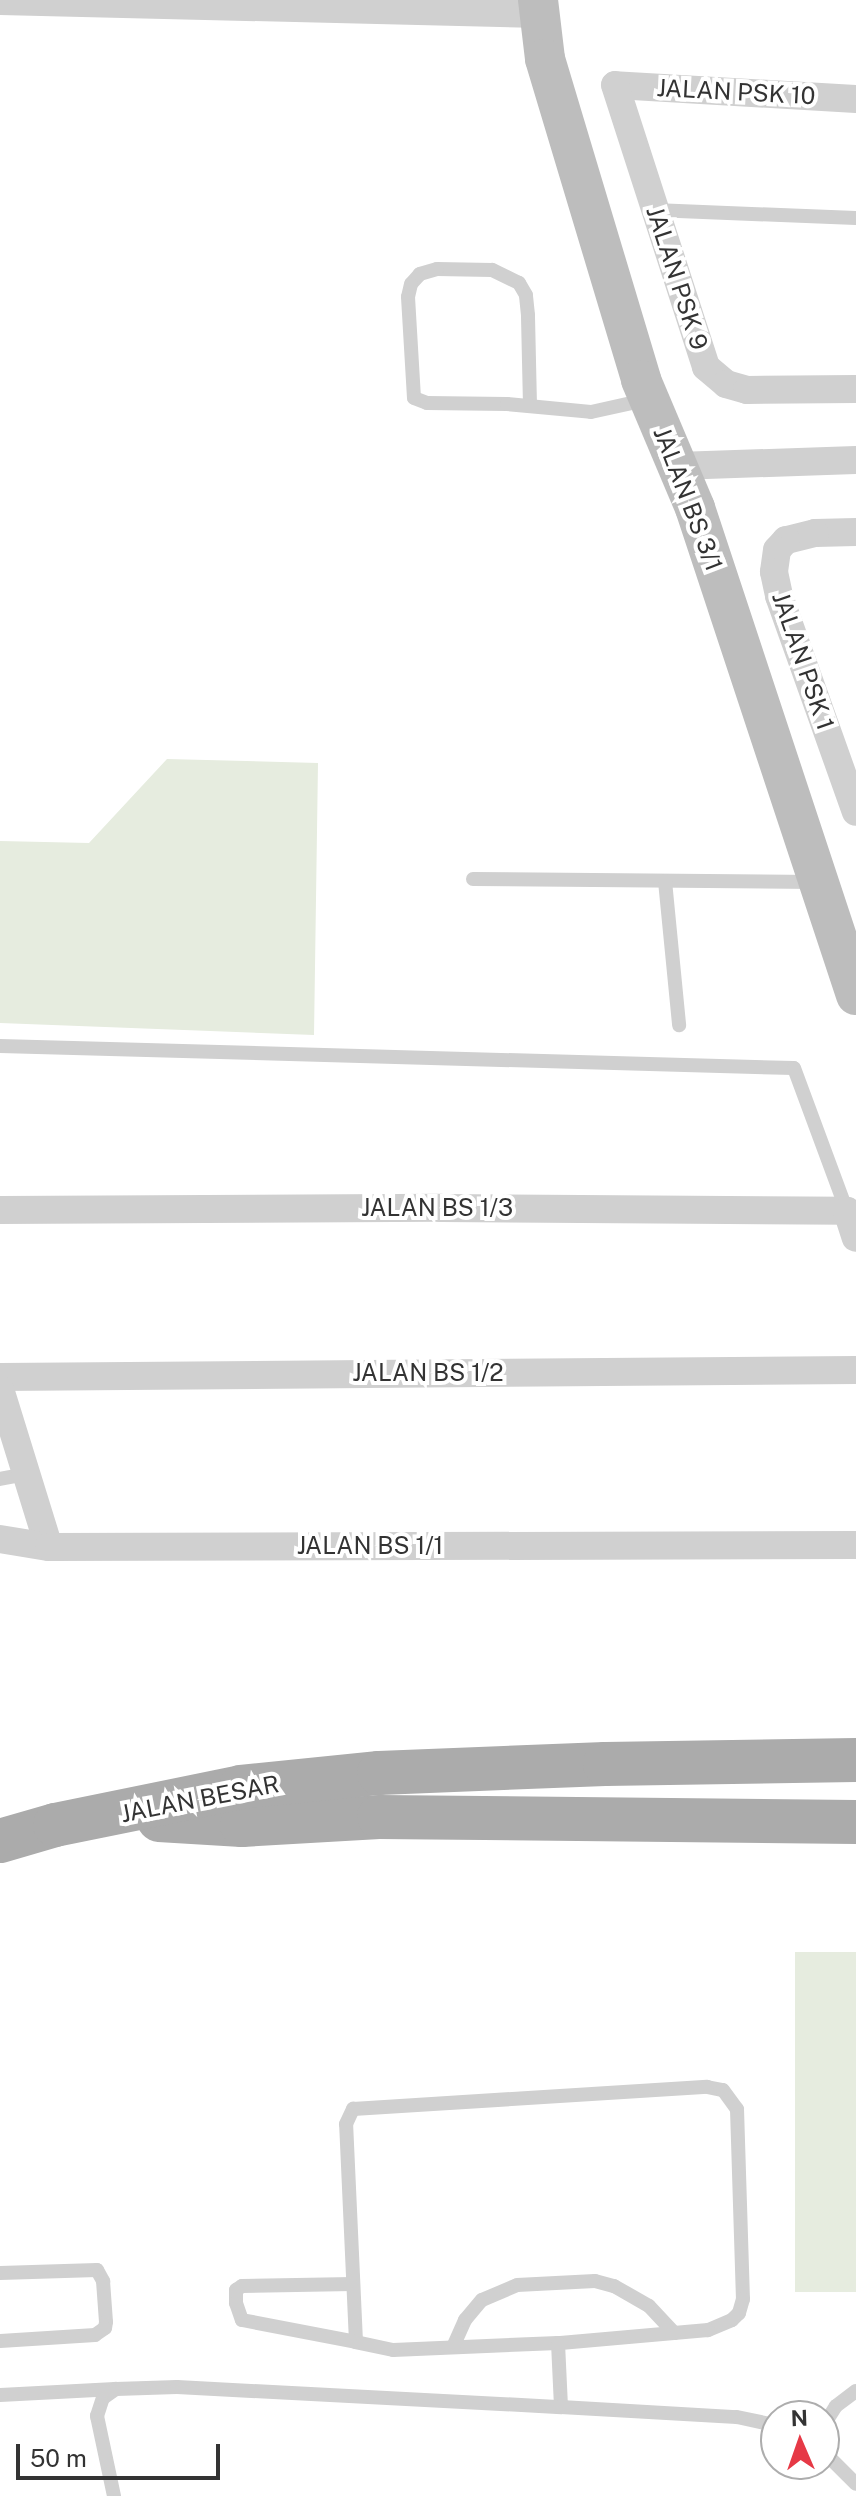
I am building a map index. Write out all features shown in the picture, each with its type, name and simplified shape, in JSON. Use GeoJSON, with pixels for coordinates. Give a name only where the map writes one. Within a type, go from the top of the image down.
{"type":"FeatureCollection","features":[{"type":"Feature","properties":{"kind":"main road","name":"JALAN BESAR"},"geometry":{"type":"LineString","coordinates":[[104,1817],[241,1787],[379,1773],[605,1764],[856,1760]]}},
{"type":"Feature","properties":{"kind":"main road","name":"JALAN BESAR"},"geometry":{"type":"LineString","coordinates":[[104,1817],[242,1825],[379,1817],[856,1822]]}},
{"type":"Feature","properties":{"kind":"main road"},"geometry":{"type":"LineString","coordinates":[[0,1841],[55,1825],[104,1817]]}},
{"type":"Feature","properties":{"kind":"street"},"geometry":{"type":"LineString","coordinates":[[0,1],[539,7]]}},
{"type":"Feature","properties":{"kind":"street","name":"JALAN BS 3/1"},"geometry":{"type":"LineString","coordinates":[[539,7],[545,59],[586,203],[650,399],[695,508],[856,995]]}},
{"type":"Feature","properties":{"kind":"street","name":"JALAN PSK 10"},"geometry":{"type":"LineString","coordinates":[[615,85],[856,99]]}},
{"type":"Feature","properties":{"kind":"street","name":"JALAN PSK 9"},"geometry":{"type":"LineString","coordinates":[[615,85],[706,367],[726,384],[747,390],[856,389]]}},
{"type":"Feature","properties":{"kind":"street"},"geometry":{"type":"LineString","coordinates":[[677,466],[856,460]]}},
{"type":"Feature","properties":{"kind":"street","name":"JALAN PSK 1"},"geometry":{"type":"LineString","coordinates":[[856,532],[815,533],[786,540],[774,559],[776,584],[856,812]]}},
{"type":"Feature","properties":{"kind":"street","name":"JALAN BS 1/3"},"geometry":{"type":"LineString","coordinates":[[0,1210],[456,1208],[853,1220]]}},
{"type":"Feature","properties":{"kind":"street","name":"JALAN BS 1/2"},"geometry":{"type":"LineString","coordinates":[[0,1377],[856,1370]]}},
{"type":"Feature","properties":{"kind":"street"},"geometry":{"type":"LineString","coordinates":[[0,1389],[13,1476],[49,1547]]}},
{"type":"Feature","properties":{"kind":"street","name":"JALAN BS 1/1"},"geometry":{"type":"LineString","coordinates":[[0,1539],[49,1547],[856,1545]]}},
{"type":"Feature","properties":{"kind":"lane"},"geometry":{"type":"LineString","coordinates":[[654,210],[856,218]]}},
{"type":"Feature","properties":{"kind":"lane"},"geometry":{"type":"LineString","coordinates":[[530,405],[528,315],[526,295],[519,283],[492,270],[437,269],[420,274],[411,284],[408,297],[414,398],[427,403],[530,405],[591,412],[650,399]]}},
{"type":"Feature","properties":{"kind":"lane"},"geometry":{"type":"LineString","coordinates":[[473,879],[818,882]]}},
{"type":"Feature","properties":{"kind":"lane"},"geometry":{"type":"LineString","coordinates":[[665,881],[679,1025]]}},
{"type":"Feature","properties":{"kind":"lane"},"geometry":{"type":"LineString","coordinates":[[0,1046],[794,1068],[853,1220]]}},
{"type":"Feature","properties":{"kind":"lane"},"geometry":{"type":"LineString","coordinates":[[353,2284],[242,2286],[236,2290],[236,2303],[242,2320],[393,2350],[558,2343],[722,2326],[739,2313],[743,2299],[737,2109],[723,2090],[707,2087],[353,2109],[346,2124],[356,2342]]}},
{"type":"Feature","properties":{"kind":"lane"},"geometry":{"type":"LineString","coordinates":[[0,2273],[97,2270],[103,2281],[106,2322],[105,2328],[95,2335],[0,2341]]}},
{"type":"Feature","properties":{"kind":"lane"},"geometry":{"type":"LineString","coordinates":[[453,2347],[465,2320],[482,2300],[517,2285],[595,2281],[614,2286],[649,2306],[674,2333]]}},
{"type":"Feature","properties":{"kind":"lane"},"geometry":{"type":"LineString","coordinates":[[558,2343],[561,2407]]}},
{"type":"Feature","properties":{"kind":"lane"},"geometry":{"type":"LineString","coordinates":[[0,2395],[177,2387],[737,2417],[760,2422]]}},
{"type":"Feature","properties":{"kind":"lane"},"geometry":{"type":"LineString","coordinates":[[114,2496],[97,2416],[103,2398],[116,2389]]}},
{"type":"Feature","properties":{"kind":"lane"},"geometry":{"type":"LineString","coordinates":[[840,2468],[856,2484]]}},
{"type":"Feature","properties":{"kind":"shaded area"},"geometry":{"type":"Polygon","coordinates":[[[167,759],[318,763],[314,1035],[0,1023],[0,841],[89,843],[167,759]]]}},
{"type":"Feature","properties":{"kind":"shaded area"},"geometry":{"type":"Polygon","coordinates":[[[795,1952],[856,1952],[856,2292],[795,2292],[795,1952]]]}}]}
